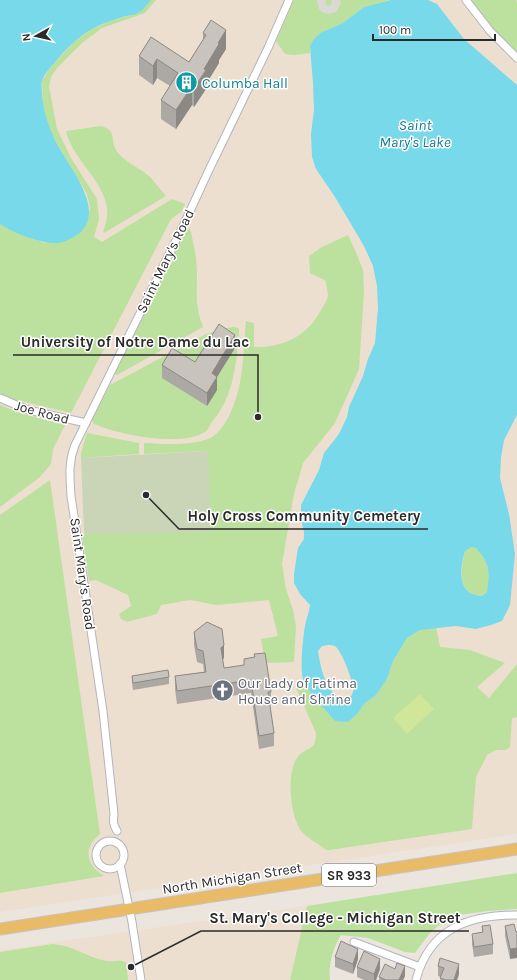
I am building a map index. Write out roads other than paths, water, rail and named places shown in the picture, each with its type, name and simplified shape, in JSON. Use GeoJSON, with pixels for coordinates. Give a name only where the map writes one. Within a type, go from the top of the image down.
{"type":"FeatureCollection","features":[{"type":"Feature","properties":{"kind":"main road","name":"North Michigan Street"},"geometry":{"type":"LineString","coordinates":[[0,929],[517,849]]}},
{"type":"Feature","properties":{"kind":"street","name":"Saint Mary's Road"},"geometry":{"type":"LineString","coordinates":[[141,980],[120,864],[124,855],[118,844],[118,819],[114,814],[103,712],[71,496],[69,465],[71,456],[86,423],[185,222],[268,48],[289,0]]}},
{"type":"Feature","properties":{"kind":"street"},"geometry":{"type":"LineString","coordinates":[[466,0],[490,31],[517,58]]}},
{"type":"Feature","properties":{"kind":"street","name":"Joe Road"},"geometry":{"type":"LineString","coordinates":[[0,398],[28,410],[86,423]]}},
{"type":"Feature","properties":{"kind":"street"},"geometry":{"type":"LineString","coordinates":[[118,844],[109,841],[100,844],[96,852],[96,857],[97,861],[104,868],[113,869],[120,864]]}},
{"type":"Feature","properties":{"kind":"street"},"geometry":{"type":"LineString","coordinates":[[416,980],[420,967],[429,951],[446,932],[455,926],[487,917],[517,915]]}},
{"type":"Feature","properties":{"kind":"street"},"geometry":{"type":"LineString","coordinates":[[354,942],[420,967]]}},
{"type":"Feature","properties":{"kind":"water"},"geometry":{"type":"Polygon","coordinates":[[[0,0],[151,0],[142,11],[137,14],[105,23],[82,36],[72,44],[43,78],[43,105],[50,129],[79,180],[86,195],[89,209],[87,222],[79,233],[63,242],[49,243],[40,241],[22,235],[0,224],[0,0]]]}},
{"type":"Feature","properties":{"kind":"water","name":"Saint Mary's Lake"},"geometry":{"type":"Polygon","coordinates":[[[391,0],[428,0],[437,4],[464,39],[517,85],[517,415],[504,440],[501,457],[500,478],[509,514],[515,554],[510,605],[502,621],[476,629],[456,626],[420,630],[407,638],[393,661],[387,679],[376,695],[364,704],[358,713],[348,722],[335,721],[314,697],[304,682],[302,671],[302,646],[305,623],[310,605],[300,594],[294,583],[294,574],[298,548],[304,539],[301,519],[301,505],[319,470],[324,453],[339,434],[347,417],[349,407],[363,376],[375,343],[378,308],[377,286],[373,266],[364,246],[335,197],[316,169],[312,157],[311,134],[314,110],[310,46],[314,39],[322,32],[343,23],[364,7],[391,0]],[[471,547],[465,551],[461,572],[462,580],[468,591],[482,596],[487,592],[489,578],[488,568],[481,553],[476,548],[471,547]],[[322,646],[318,651],[323,674],[326,682],[334,694],[348,700],[353,692],[353,685],[349,673],[338,649],[334,646],[322,646]]]}},
{"type":"Feature","properties":{"kind":"place","name":"Columba Hall"},"geometry":{"type":"Point","coordinates":[186,83]}},
{"type":"Feature","properties":{"kind":"place","name":"University of Notre Dame du Lac"},"geometry":{"type":"Point","coordinates":[258,417]}},
{"type":"Feature","properties":{"kind":"place","name":"Holy Cross Community Cemetery"},"geometry":{"type":"Point","coordinates":[146,495]}},
{"type":"Feature","properties":{"kind":"place","name":"Our Lady of Fatima House and Shrine"},"geometry":{"type":"Point","coordinates":[222,691]}},
{"type":"Feature","properties":{"kind":"place","name":"St. Mary's College - Michigan Street"},"geometry":{"type":"Point","coordinates":[131,967]}}]}
